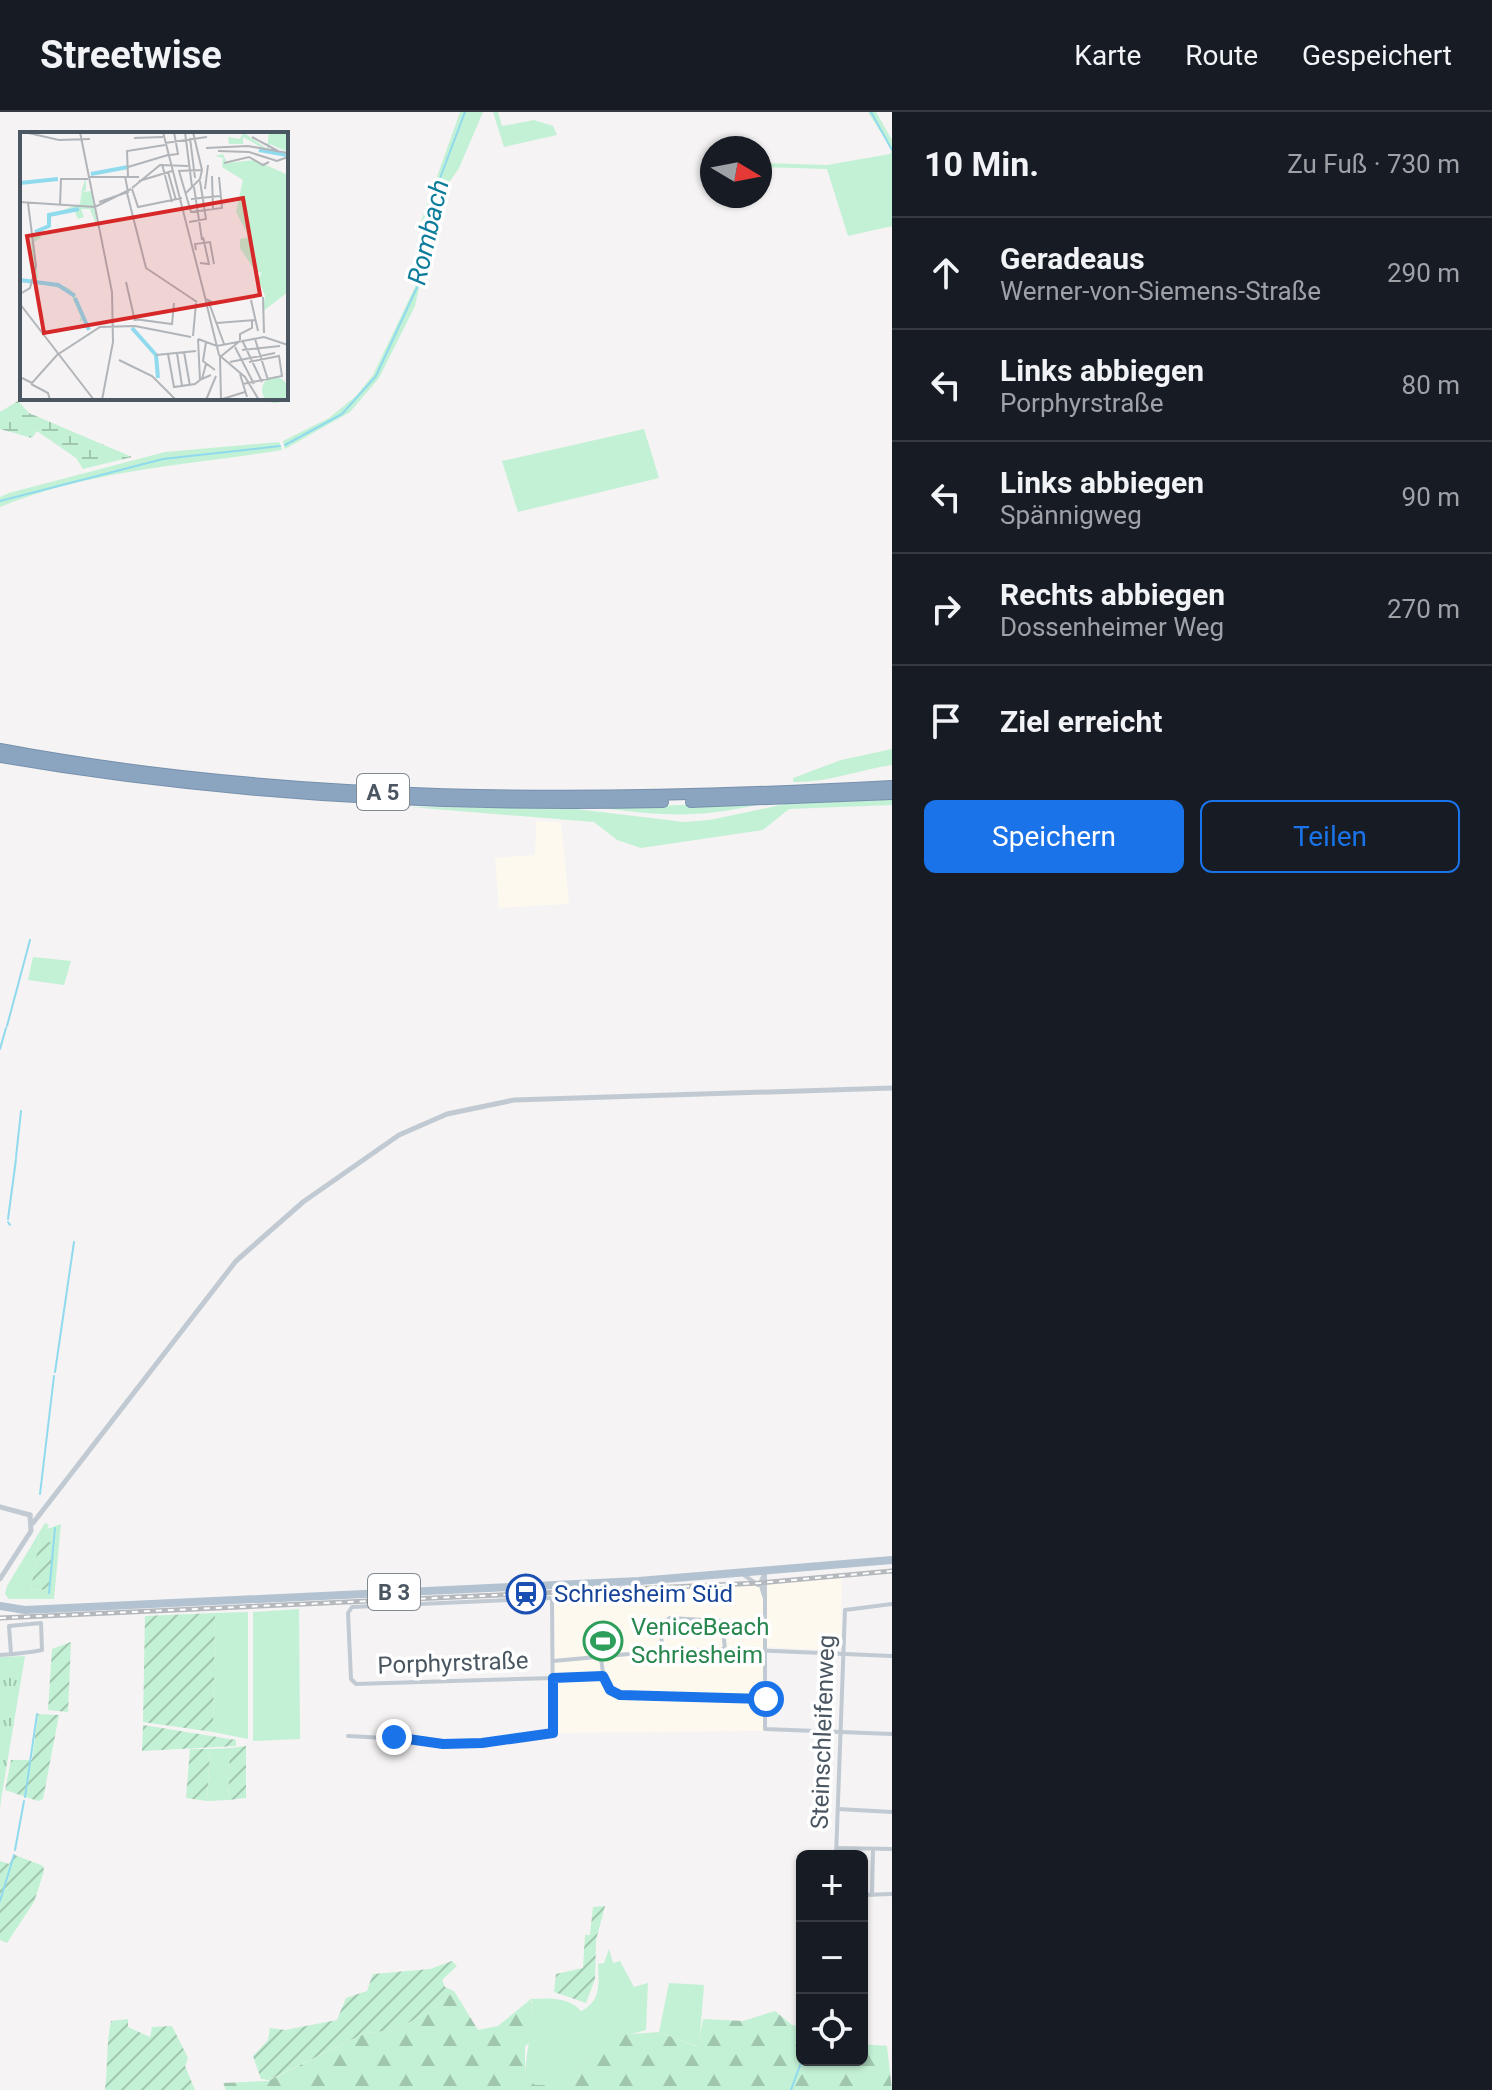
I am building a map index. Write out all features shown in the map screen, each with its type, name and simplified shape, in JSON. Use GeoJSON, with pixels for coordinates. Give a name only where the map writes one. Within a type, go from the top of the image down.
{"type":"FeatureCollection","features":[{"type":"Feature","properties":{"kind":"highway","name":"A 5"},"geometry":{"type":"LineString","coordinates":[[0,749],[183,776],[411,793],[666,796],[892,786]]}},
{"type":"Feature","properties":{"kind":"highway","name":"A 5"},"geometry":{"type":"LineString","coordinates":[[0,757],[183,784],[425,801],[626,803],[892,794]]}},
{"type":"Feature","properties":{"kind":"main road","name":"B 3"},"geometry":{"type":"LineString","coordinates":[[0,1606],[25,1610],[744,1575],[888,1561]]}},
{"type":"Feature","properties":{"kind":"street"},"geometry":{"type":"LineString","coordinates":[[0,1579],[33,1525],[236,1261],[303,1202],[381,1145],[417,1126],[467,1108],[514,1100],[892,1088]]}},
{"type":"Feature","properties":{"kind":"street"},"geometry":{"type":"LineString","coordinates":[[0,1507],[30,1515],[45,1511]]}},
{"type":"Feature","properties":{"kind":"street"},"geometry":{"type":"LineString","coordinates":[[30,1515],[33,1525]]}},
{"type":"Feature","properties":{"kind":"street"},"geometry":{"type":"LineString","coordinates":[[760,1588],[765,1573]]}},
{"type":"Feature","properties":{"kind":"street"},"geometry":{"type":"LineString","coordinates":[[765,1573],[765,1729],[892,1734]]}},
{"type":"Feature","properties":{"kind":"street"},"geometry":{"type":"LineString","coordinates":[[744,1575],[760,1588],[766,1601]]}},
{"type":"Feature","properties":{"kind":"street","name":"Porphyrstraße"},"geometry":{"type":"LineString","coordinates":[[553,1661],[552,1598],[352,1607],[348,1613],[353,1683],[603,1676]]}},
{"type":"Feature","properties":{"kind":"street","name":"Steinschleifenweg"},"geometry":{"type":"LineString","coordinates":[[837,1848],[845,1610],[892,1604]]}},
{"type":"Feature","properties":{"kind":"street"},"geometry":{"type":"LineString","coordinates":[[662,1651],[661,1624],[670,1618],[722,1621],[725,1649]]}},
{"type":"Feature","properties":{"kind":"street"},"geometry":{"type":"LineString","coordinates":[[0,1655],[11,1654],[43,1649],[41,1623],[9,1626],[11,1654]]}},
{"type":"Feature","properties":{"kind":"street"},"geometry":{"type":"LineString","coordinates":[[348,1736],[482,1743],[553,1733],[553,1661],[725,1649],[892,1656]]}},
{"type":"Feature","properties":{"kind":"street"},"geometry":{"type":"LineString","coordinates":[[601,1658],[603,1676],[610,1690],[620,1695],[766,1699]]}},
{"type":"Feature","properties":{"kind":"street"},"geometry":{"type":"LineString","coordinates":[[838,1809],[892,1812]]}},
{"type":"Feature","properties":{"kind":"street"},"geometry":{"type":"LineString","coordinates":[[837,1848],[892,1849]]}},
{"type":"Feature","properties":{"kind":"street"},"geometry":{"type":"LineString","coordinates":[[872,1895],[873,1849]]}},
{"type":"Feature","properties":{"kind":"street"},"geometry":{"type":"LineString","coordinates":[[868,1895],[892,1894]]}},
{"type":"Feature","properties":{"kind":"shaded area"},"geometry":{"type":"Polygon","coordinates":[[[536,821],[561,822],[569,904],[499,908],[495,858],[535,855],[536,821]]]}},
{"type":"Feature","properties":{"kind":"shaded area"},"geometry":{"type":"Polygon","coordinates":[[[842,1578],[841,1636],[821,1637],[820,1650],[765,1647],[763,1731],[553,1733],[552,1598],[842,1578]]]}},
{"type":"Feature","properties":{"kind":"green space"},"geometry":{"type":"Polygon","coordinates":[[[460,112],[483,112],[459,168],[440,196],[415,306],[379,378],[350,412],[285,449],[283,441],[329,418],[356,396],[373,375],[415,287],[422,219],[460,112]]]}},
{"type":"Feature","properties":{"kind":"green space"},"geometry":{"type":"Polygon","coordinates":[[[493,112],[498,112],[502,126],[534,120],[553,126],[557,135],[504,147],[493,112]]]}},
{"type":"Feature","properties":{"kind":"green space"},"geometry":{"type":"Polygon","coordinates":[[[868,112],[876,112],[892,140],[892,150],[868,112]]]}},
{"type":"Feature","properties":{"kind":"green space"},"geometry":{"type":"Polygon","coordinates":[[[892,150],[892,226],[848,236],[827,169],[772,167],[772,163],[827,165],[890,154],[892,150]]]}},
{"type":"Feature","properties":{"kind":"green space"},"geometry":{"type":"Polygon","coordinates":[[[18,401],[29,413],[132,457],[83,469],[76,458],[37,431],[32,438],[0,429],[0,412],[18,401]]]}},
{"type":"Feature","properties":{"kind":"green space"},"geometry":{"type":"Polygon","coordinates":[[[644,429],[659,478],[518,512],[502,461],[644,429]]]}},
{"type":"Feature","properties":{"kind":"green space"},"geometry":{"type":"Polygon","coordinates":[[[279,442],[282,450],[103,477],[0,507],[0,497],[9,493],[165,452],[279,442]]]}},
{"type":"Feature","properties":{"kind":"green space"},"geometry":{"type":"Polygon","coordinates":[[[892,749],[892,765],[793,782],[793,778],[841,760],[892,749]]]}},
{"type":"Feature","properties":{"kind":"green space"},"geometry":{"type":"Polygon","coordinates":[[[892,798],[892,805],[789,809],[763,830],[641,848],[617,840],[594,822],[410,807],[568,808],[684,822],[710,820],[785,804],[892,798]]]}},
{"type":"Feature","properties":{"kind":"green space"},"geometry":{"type":"Polygon","coordinates":[[[757,802],[757,805],[698,814],[603,808],[757,802]]]}},
{"type":"Feature","properties":{"kind":"green space"},"geometry":{"type":"Polygon","coordinates":[[[33,957],[71,961],[64,985],[28,980],[33,957]]]}},
{"type":"Feature","properties":{"kind":"green space"},"geometry":{"type":"Polygon","coordinates":[[[45,1523],[49,1525],[47,1529],[61,1524],[54,1599],[9,1599],[5,1594],[45,1523]],[[40,1534],[31,1589],[49,1590],[46,1542],[40,1534]]]}},
{"type":"Feature","properties":{"kind":"green space"},"geometry":{"type":"Polygon","coordinates":[[[40,1534],[48,1535],[47,1542],[55,1543],[50,1590],[31,1589],[40,1534]]]}},
{"type":"Feature","properties":{"kind":"green space"},"geometry":{"type":"Polygon","coordinates":[[[299,1609],[300,1739],[253,1741],[253,1612],[299,1609]]]}},
{"type":"Feature","properties":{"kind":"green space"},"geometry":{"type":"Polygon","coordinates":[[[248,1612],[248,1739],[213,1732],[215,1613],[248,1612]]]}},
{"type":"Feature","properties":{"kind":"green space"},"geometry":{"type":"Polygon","coordinates":[[[215,1613],[213,1732],[143,1722],[145,1616],[215,1613]]]}},
{"type":"Feature","properties":{"kind":"green space"},"geometry":{"type":"Polygon","coordinates":[[[71,1642],[68,1712],[48,1710],[52,1649],[71,1642]]]}},
{"type":"Feature","properties":{"kind":"green space"},"geometry":{"type":"Polygon","coordinates":[[[25,1656],[1,1800],[0,1809],[0,1657],[25,1656]]]}},
{"type":"Feature","properties":{"kind":"green space"},"geometry":{"type":"Polygon","coordinates":[[[38,1714],[59,1715],[43,1799],[38,1801],[5,1790],[11,1760],[32,1760],[38,1714]]]}},
{"type":"Feature","properties":{"kind":"green space"},"geometry":{"type":"Polygon","coordinates":[[[143,1725],[236,1740],[236,1746],[142,1751],[143,1725]]]}},
{"type":"Feature","properties":{"kind":"green space"},"geometry":{"type":"Polygon","coordinates":[[[246,1746],[246,1798],[228,1800],[230,1748],[246,1746]]]}},
{"type":"Feature","properties":{"kind":"green space"},"geometry":{"type":"Polygon","coordinates":[[[230,1748],[228,1800],[207,1801],[210,1749],[230,1748]]]}},
{"type":"Feature","properties":{"kind":"green space"},"geometry":{"type":"Polygon","coordinates":[[[190,1749],[210,1749],[207,1801],[186,1798],[190,1749]]]}},
{"type":"Feature","properties":{"kind":"green space"},"geometry":{"type":"Polygon","coordinates":[[[15,1855],[43,1866],[44,1871],[34,1902],[7,1943],[0,1940],[0,1861],[9,1864],[15,1855]]]}},
{"type":"Feature","properties":{"kind":"green space"},"geometry":{"type":"Polygon","coordinates":[[[605,1906],[596,1940],[595,1979],[586,2003],[554,1992],[556,1974],[583,1968],[585,1935],[590,1935],[593,1907],[605,1906]]]}},
{"type":"Feature","properties":{"kind":"green space"},"geometry":{"type":"Polygon","coordinates":[[[609,1949],[613,1963],[620,1961],[634,1987],[648,1983],[646,2030],[631,2034],[603,2030],[573,2085],[535,2085],[525,2077],[531,1999],[564,2001],[581,2011],[588,2007],[597,1992],[598,1964],[604,1963],[609,1949]]]}},
{"type":"Feature","properties":{"kind":"green space"},"geometry":{"type":"Polygon","coordinates":[[[452,1961],[457,1966],[442,1980],[445,1987],[454,1991],[430,2011],[395,2030],[365,2033],[269,2080],[261,2079],[253,2056],[268,2040],[270,2028],[285,2030],[337,2020],[346,1998],[367,1991],[373,1974],[430,1969],[452,1961]]]}},
{"type":"Feature","properties":{"kind":"green space"},"geometry":{"type":"Polygon","coordinates":[[[669,1983],[704,1985],[699,2047],[659,2032],[669,1983]]]}},
{"type":"Feature","properties":{"kind":"green space"},"geometry":{"type":"Polygon","coordinates":[[[454,1991],[478,2030],[498,2026],[531,1999],[535,2039],[525,2046],[525,2077],[535,2085],[573,2085],[603,2029],[631,2034],[659,2032],[698,2047],[703,2019],[743,2021],[775,2011],[796,2026],[796,2066],[868,2066],[868,2044],[887,2046],[892,2090],[226,2090],[223,2083],[268,2081],[365,2033],[395,2030],[430,2011],[454,1991]]]}},
{"type":"Feature","properties":{"kind":"green space"},"geometry":{"type":"Polygon","coordinates":[[[128,2019],[128,2027],[150,2037],[152,2027],[172,2026],[188,2058],[185,2066],[195,2090],[105,2090],[111,2021],[128,2019]]]}},
{"type":"Feature","properties":{"kind":"waterway","name":"Rombach"},"geometry":{"type":"LineString","coordinates":[[285,445],[342,414],[376,376],[419,283],[428,210],[465,112]]}},
{"type":"Feature","properties":{"kind":"waterway"},"geometry":{"type":"LineString","coordinates":[[871,112],[892,150]]}},
{"type":"Feature","properties":{"kind":"waterway","name":"Rombach"},"geometry":{"type":"LineString","coordinates":[[0,501],[163,459],[280,446]]}},
{"type":"Feature","properties":{"kind":"waterway"},"geometry":{"type":"LineString","coordinates":[[7,1026],[30,940]]}},
{"type":"Feature","properties":{"kind":"waterway"},"geometry":{"type":"LineString","coordinates":[[0,1049],[6,1028]]}},
{"type":"Feature","properties":{"kind":"waterway"},"geometry":{"type":"LineString","coordinates":[[16,1157],[21,1111]]}},
{"type":"Feature","properties":{"kind":"waterway"},"geometry":{"type":"LineString","coordinates":[[8,1219],[16,1159]]}},
{"type":"Feature","properties":{"kind":"waterway"},"geometry":{"type":"LineString","coordinates":[[55,1372],[74,1242]]}},
{"type":"Feature","properties":{"kind":"waterway"},"geometry":{"type":"LineString","coordinates":[[40,1494],[54,1376]]}},
{"type":"Feature","properties":{"kind":"waterway"},"geometry":{"type":"LineString","coordinates":[[49,1593],[55,1528]]}},
{"type":"Feature","properties":{"kind":"waterway"},"geometry":{"type":"LineString","coordinates":[[25,1797],[37,1714]]}},
{"type":"Feature","properties":{"kind":"waterway"},"geometry":{"type":"LineString","coordinates":[[15,1850],[24,1801]]}},
{"type":"Feature","properties":{"kind":"waterway"},"geometry":{"type":"LineString","coordinates":[[0,1901],[14,1855]]}},
{"type":"Feature","properties":{"kind":"waterway"},"geometry":{"type":"LineString","coordinates":[[791,2090],[800,2066]]}},
{"type":"Feature","properties":{"kind":"railway"},"geometry":{"type":"LineString","coordinates":[[0,1618],[760,1583],[892,1571]]}},
{"type":"Feature","properties":{"kind":"place","name":"Schriesheim Süd"},"geometry":{"type":"Point","coordinates":[526,1594]}},
{"type":"Feature","properties":{"kind":"place","name":"VeniceBeach Schriesheim"},"geometry":{"type":"Point","coordinates":[603,1641]}},
{"type":"Feature","properties":{"kind":"route"},"geometry":{"type":"LineString","coordinates":[[394,1737],[443,1744],[482,1743],[553,1733],[553,1678],[603,1676],[610,1690],[620,1695],[766,1699]]}}]}
